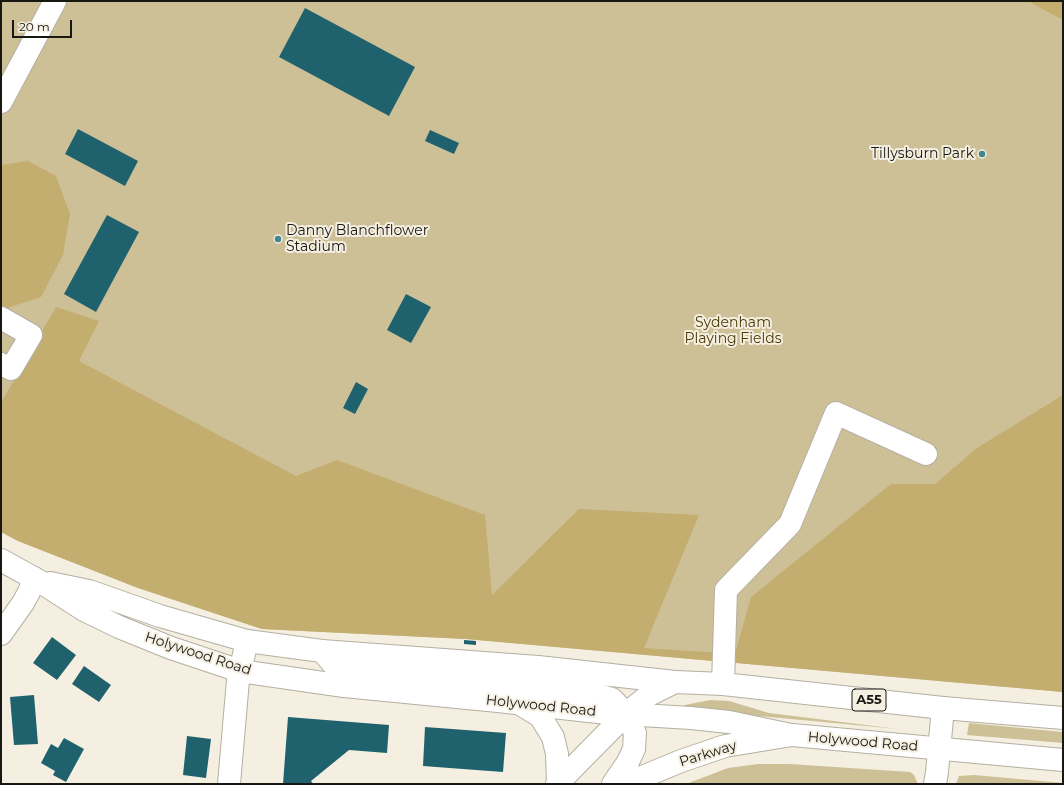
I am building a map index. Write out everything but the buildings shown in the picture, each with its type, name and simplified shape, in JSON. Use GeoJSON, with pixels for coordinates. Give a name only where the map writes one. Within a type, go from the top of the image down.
{"type":"FeatureCollection","features":[{"type":"Feature","properties":{"kind":"main road"},"geometry":{"type":"LineString","coordinates":[[1,102],[55,1]]}},
{"type":"Feature","properties":{"kind":"main road"},"geometry":{"type":"LineString","coordinates":[[1,318],[31,335],[11,369],[1,364]]}},
{"type":"Feature","properties":{"kind":"main road"},"geometry":{"type":"LineString","coordinates":[[723,684],[726,590],[790,524],[836,413],[926,454]]}},
{"type":"Feature","properties":{"kind":"main road","name":"Holywood Road"},"geometry":{"type":"LineString","coordinates":[[1,560],[36,579],[84,610],[118,626],[171,648],[240,671],[344,686],[626,714],[729,722],[792,735],[1063,760]]}},
{"type":"Feature","properties":{"kind":"main road"},"geometry":{"type":"LineString","coordinates":[[1,634],[23,603],[36,579]]}},
{"type":"Feature","properties":{"kind":"main road","name":"Holywood Road"},"geometry":{"type":"LineString","coordinates":[[36,579],[89,591],[160,616],[247,641],[322,651],[538,667],[675,682],[723,684],[944,708],[1063,718]]}},
{"type":"Feature","properties":{"kind":"main road"},"geometry":{"type":"LineString","coordinates":[[229,784],[240,671],[247,641]]}},
{"type":"Feature","properties":{"kind":"main road"},"geometry":{"type":"LineString","coordinates":[[322,651],[334,665],[436,678],[592,693],[612,699],[626,714],[635,732],[634,749],[628,762],[613,784]]}},
{"type":"Feature","properties":{"kind":"main road","name":"A55"},"geometry":{"type":"LineString","coordinates":[[557,784],[626,714],[649,695],[675,682]]}},
{"type":"Feature","properties":{"kind":"main road"},"geometry":{"type":"LineString","coordinates":[[520,704],[540,716],[553,737],[557,754],[557,784]]}},
{"type":"Feature","properties":{"kind":"main road"},"geometry":{"type":"LineString","coordinates":[[935,784],[944,708]]}},
{"type":"Feature","properties":{"kind":"main road","name":"Parkway"},"geometry":{"type":"LineString","coordinates":[[628,784],[682,761],[725,746],[792,735]]}},
{"type":"Feature","properties":{"kind":"green space","name":"Sydenham Playing Fields"},"geometry":{"type":"Polygon","coordinates":[[[1,1],[1063,1],[1063,692],[466,639],[262,629],[138,588],[18,541],[1,532],[1,1]]]}},
{"type":"Feature","properties":{"kind":"green space"},"geometry":{"type":"Polygon","coordinates":[[[710,700],[729,701],[769,713],[898,729],[684,709],[685,705],[710,700]]]}},
{"type":"Feature","properties":{"kind":"green space"},"geometry":{"type":"Polygon","coordinates":[[[969,723],[1063,732],[1063,743],[967,735],[969,723]]]}},
{"type":"Feature","properties":{"kind":"green space"},"geometry":{"type":"Polygon","coordinates":[[[758,764],[790,764],[910,772],[914,775],[918,784],[686,784],[728,768],[758,764]]]}},
{"type":"Feature","properties":{"kind":"green space"},"geometry":{"type":"Polygon","coordinates":[[[974,775],[1063,784],[956,784],[959,776],[974,775]]]}},
{"type":"Feature","properties":{"kind":"shaded area"},"geometry":{"type":"Polygon","coordinates":[[[1028,1],[1063,1],[1063,20],[1028,1]]]}},
{"type":"Feature","properties":{"kind":"shaded area"},"geometry":{"type":"Polygon","coordinates":[[[28,161],[56,176],[70,214],[63,255],[41,297],[1,310],[1,165],[28,161]]]}},
{"type":"Feature","properties":{"kind":"shaded area"},"geometry":{"type":"Polygon","coordinates":[[[56,307],[99,321],[79,361],[296,476],[337,460],[485,515],[492,595],[579,509],[699,515],[644,648],[735,654],[751,597],[891,484],[935,484],[977,448],[1063,395],[1063,692],[466,639],[262,629],[138,588],[18,541],[1,532],[1,403],[56,307]]]}},
{"type":"Feature","properties":{"kind":"place","name":"Tillysburn Park"},"geometry":{"type":"Point","coordinates":[982,154]}},
{"type":"Feature","properties":{"kind":"place","name":"Danny Blanchflower Stadium"},"geometry":{"type":"Point","coordinates":[278,239]}}]}
